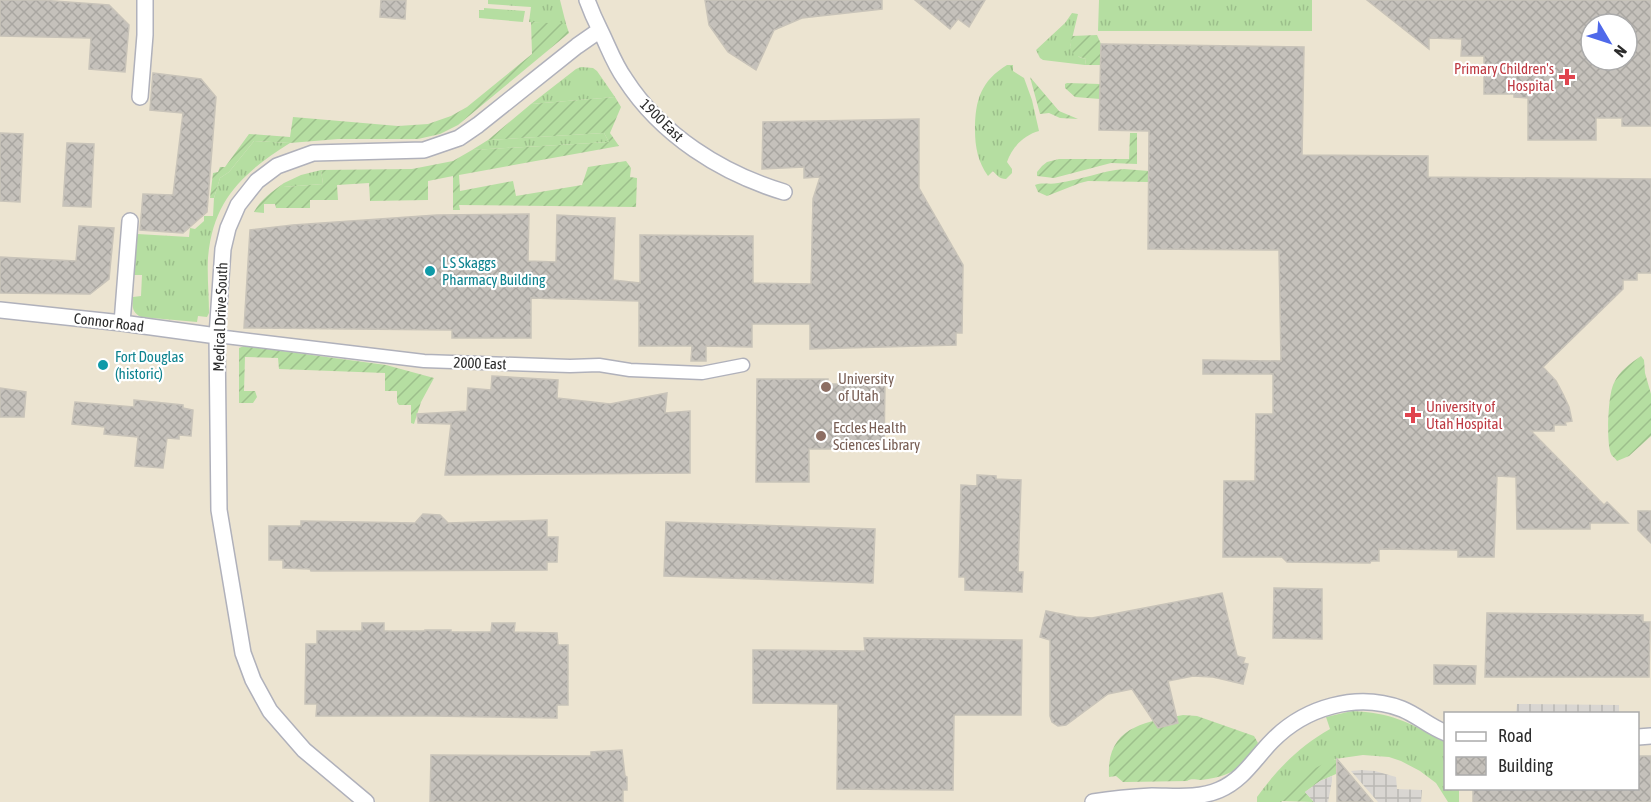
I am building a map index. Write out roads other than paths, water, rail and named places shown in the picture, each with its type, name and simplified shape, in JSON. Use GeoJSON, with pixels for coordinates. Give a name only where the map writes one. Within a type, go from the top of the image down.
{"type":"FeatureCollection","features":[{"type":"Feature","properties":{"kind":"street"},"geometry":{"type":"LineString","coordinates":[[140,97],[145,35],[145,0]]}},
{"type":"Feature","properties":{"kind":"street","name":"1900 East"},"geometry":{"type":"LineString","coordinates":[[588,0],[610,54],[624,78],[651,113],[698,152],[743,177],[784,192]]}},
{"type":"Feature","properties":{"kind":"street","name":"Medical Drive South"},"geometry":{"type":"LineString","coordinates":[[366,802],[304,750],[270,711],[253,680],[243,653],[219,510],[217,336],[223,249],[228,228],[238,205],[257,181],[277,166],[313,153],[424,150],[459,138],[600,30]]}},
{"type":"Feature","properties":{"kind":"street"},"geometry":{"type":"LineString","coordinates":[[122,323],[130,221]]}},
{"type":"Feature","properties":{"kind":"street","name":"Connor Road"},"geometry":{"type":"LineString","coordinates":[[0,310],[217,336]]}},
{"type":"Feature","properties":{"kind":"street","name":"2000 East"},"geometry":{"type":"LineString","coordinates":[[217,336],[424,360],[570,366],[599,365],[630,370],[702,373],[743,365]]}},
{"type":"Feature","properties":{"kind":"street"},"geometry":{"type":"LineString","coordinates":[[1093,802],[1150,796],[1198,796],[1218,790],[1238,779],[1271,742],[1290,725],[1312,713],[1335,705],[1360,702],[1386,704],[1409,712],[1444,732]]}},
{"type":"Feature","properties":{"kind":"place","name":"Primary Children's Hospital"},"geometry":{"type":"Point","coordinates":[1567,77]}},
{"type":"Feature","properties":{"kind":"place","name":"L S Skaggs Pharmacy Building"},"geometry":{"type":"Point","coordinates":[430,271]}},
{"type":"Feature","properties":{"kind":"place","name":"Fort Douglas (historic)"},"geometry":{"type":"Point","coordinates":[103,365]}},
{"type":"Feature","properties":{"kind":"place","name":"University of Utah"},"geometry":{"type":"Point","coordinates":[826,387]}},
{"type":"Feature","properties":{"kind":"place","name":"University of Utah Hospital"},"geometry":{"type":"Point","coordinates":[1413,415]}},
{"type":"Feature","properties":{"kind":"place","name":"Eccles Health Sciences Library"},"geometry":{"type":"Point","coordinates":[821,436]}}]}
